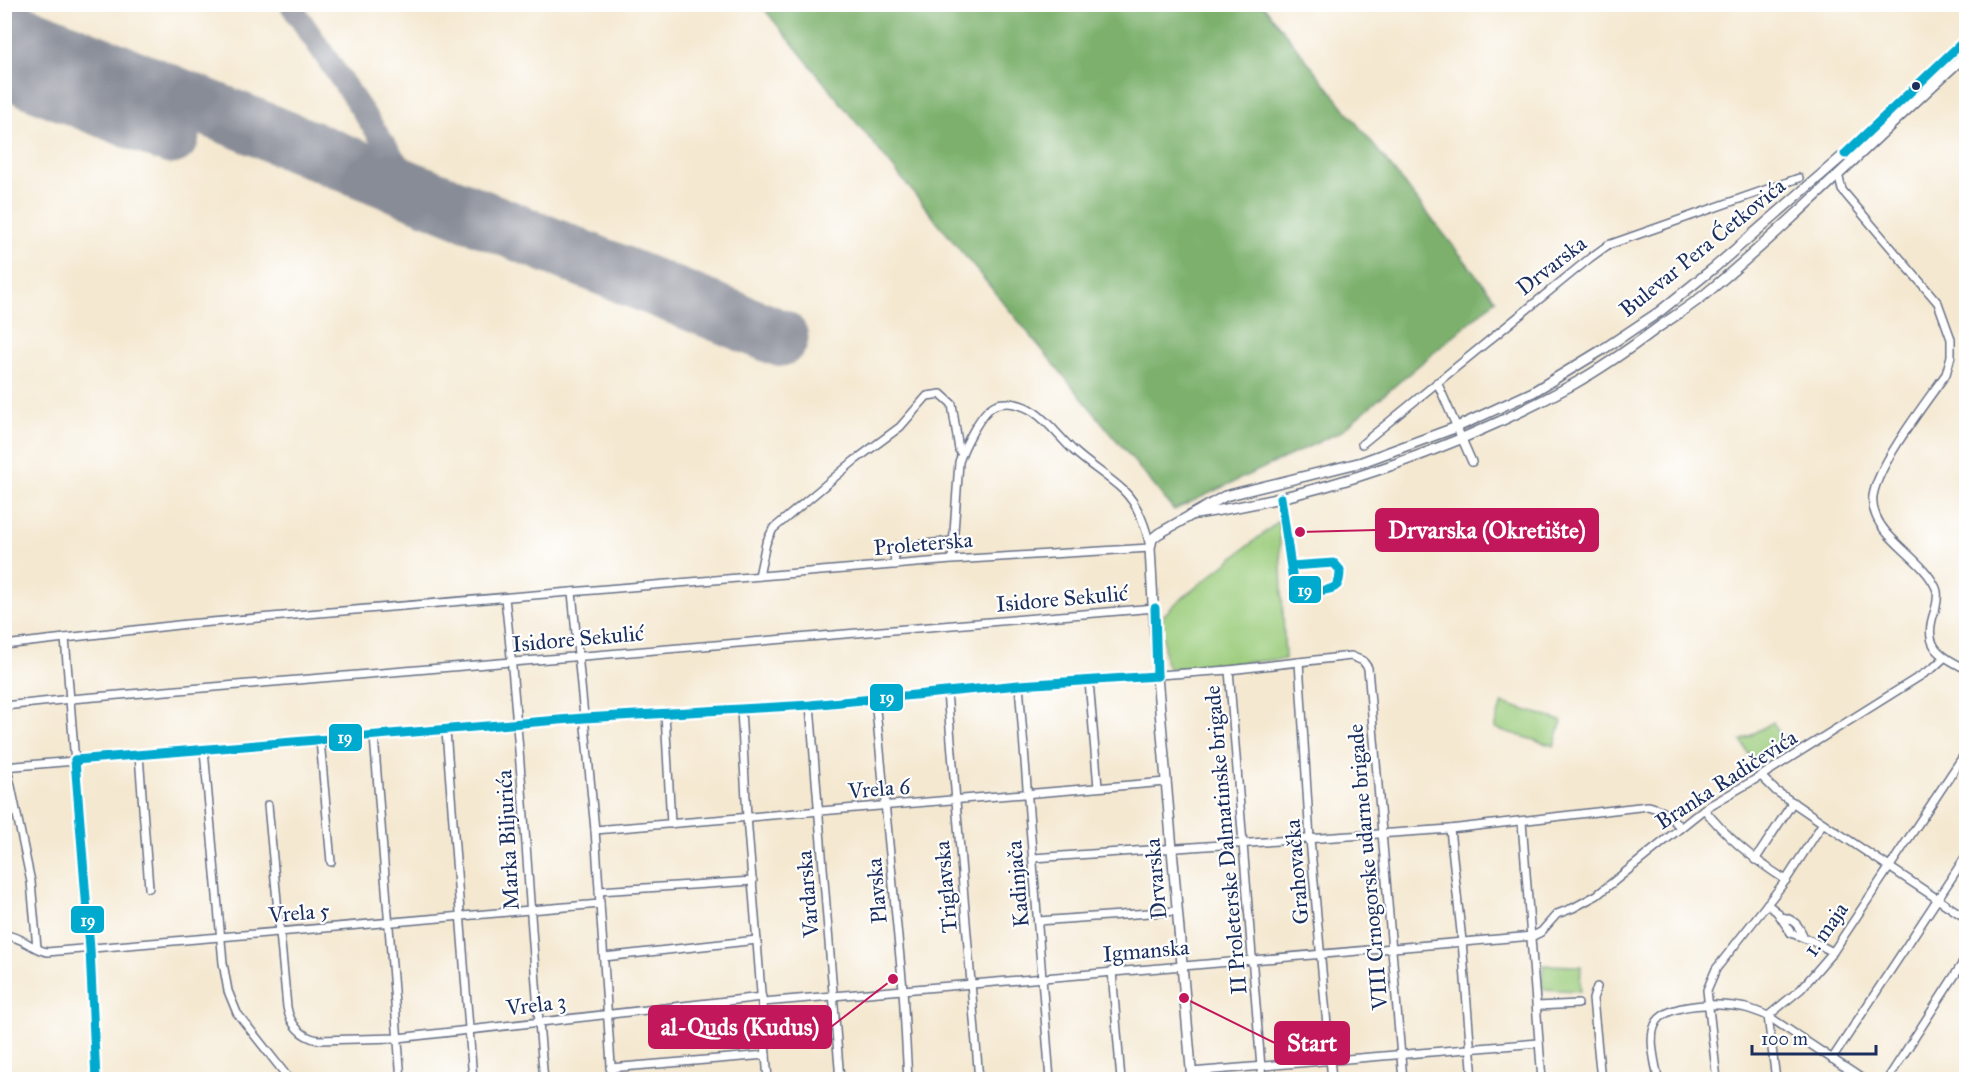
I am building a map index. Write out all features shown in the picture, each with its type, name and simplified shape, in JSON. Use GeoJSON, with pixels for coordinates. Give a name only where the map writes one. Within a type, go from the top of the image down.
{"type":"FeatureCollection","features":[{"type":"Feature","properties":{"kind":"main road","name":"Bulevar Pera Ćetkovića"},"geometry":{"type":"LineString","coordinates":[[1150,548],[1152,539],[1158,534],[1225,496],[1362,462],[1457,427],[1533,392],[1659,312],[1715,267],[1845,154],[1966,39]]}},
{"type":"Feature","properties":{"kind":"main road","name":"Bulevar Pera Ćetkovića"},"geometry":{"type":"LineString","coordinates":[[1190,515],[1271,500],[1366,474],[1462,438],[1573,384],[1622,354],[1707,293],[1823,190],[1966,55]]}},
{"type":"Feature","properties":{"kind":"main road"},"geometry":{"type":"LineString","coordinates":[[1150,548],[1157,676]]}},
{"type":"Feature","properties":{"kind":"main road","name":"Drvarska"},"geometry":{"type":"LineString","coordinates":[[1157,676],[1191,1076]]}},
{"type":"Feature","properties":{"kind":"street"},"geometry":{"type":"LineString","coordinates":[[1838,174],[1842,190],[1938,303],[1951,339],[1951,356],[1946,374],[1880,474],[1873,496],[1874,512],[1885,532],[1929,577],[1937,589],[1937,605],[1929,633],[1930,640],[1945,657],[1966,669]]}},
{"type":"Feature","properties":{"kind":"street","name":"Drvarska"},"geometry":{"type":"LineString","coordinates":[[1362,444],[1608,245],[1799,178]]}},
{"type":"Feature","properties":{"kind":"street"},"geometry":{"type":"LineString","coordinates":[[1437,382],[1472,462]]}},
{"type":"Feature","properties":{"kind":"street"},"geometry":{"type":"LineString","coordinates":[[759,576],[766,543],[773,529],[854,461],[900,427],[927,396],[941,394],[952,404],[959,450],[962,454]]}},
{"type":"Feature","properties":{"kind":"street"},"geometry":{"type":"LineString","coordinates":[[952,560],[959,462],[962,454],[980,422],[993,406],[1012,404],[1025,407],[1041,417],[1075,452],[1125,491],[1138,512],[1147,533],[1150,548]]}},
{"type":"Feature","properties":{"kind":"street"},"geometry":{"type":"LineString","coordinates":[[895,565],[894,552],[898,547],[952,541]]}},
{"type":"Feature","properties":{"kind":"street","name":"Proleterska"},"geometry":{"type":"LineString","coordinates":[[4,645],[187,624],[952,560],[1150,548]]}},
{"type":"Feature","properties":{"kind":"street"},"geometry":{"type":"LineString","coordinates":[[572,592],[595,830],[612,1080]]}},
{"type":"Feature","properties":{"kind":"street","name":"Marka Biljurića"},"geometry":{"type":"LineString","coordinates":[[505,598],[518,724],[529,910],[544,1080]]}},
{"type":"Feature","properties":{"kind":"street","name":"Isidore Sekulić"},"geometry":{"type":"LineString","coordinates":[[4,706],[1155,608]]}},
{"type":"Feature","properties":{"kind":"street"},"geometry":{"type":"LineString","coordinates":[[65,638],[90,949],[96,1080]]}},
{"type":"Feature","properties":{"kind":"street","name":"VIII Crnogorske udarne brigade"},"geometry":{"type":"LineString","coordinates":[[1299,662],[1339,656],[1357,657],[1368,668],[1403,1080]]}},
{"type":"Feature","properties":{"kind":"street","name":"Branka Radičevića"},"geometry":{"type":"LineString","coordinates":[[1533,936],[1541,932],[1557,914],[1597,895],[1704,809],[1761,776],[1932,668],[1945,657]]}},
{"type":"Feature","properties":{"kind":"street"},"geometry":{"type":"LineString","coordinates":[[36,948],[31,882],[6,767],[584,718],[810,705],[1019,685],[1229,670],[1299,662]]}},
{"type":"Feature","properties":{"kind":"street","name":"Grahovačka"},"geometry":{"type":"LineString","coordinates":[[1299,662],[1310,839],[1332,1080]]}},
{"type":"Feature","properties":{"kind":"street","name":"II Proleterske Dalmatinske brigade"},"geometry":{"type":"LineString","coordinates":[[1229,670],[1262,1080]]}},
{"type":"Feature","properties":{"kind":"street"},"geometry":{"type":"LineString","coordinates":[[1089,681],[1098,788]]}},
{"type":"Feature","properties":{"kind":"street","name":"Kadinjača"},"geometry":{"type":"LineString","coordinates":[[1019,685],[1050,1080]]}},
{"type":"Feature","properties":{"kind":"street","name":"Triglavska"},"geometry":{"type":"LineString","coordinates":[[947,692],[979,1080]]}},
{"type":"Feature","properties":{"kind":"street","name":"Plavska"},"geometry":{"type":"LineString","coordinates":[[875,699],[903,989],[908,1080]]}},
{"type":"Feature","properties":{"kind":"street","name":"Vardarska"},"geometry":{"type":"LineString","coordinates":[[810,705],[840,1080]]}},
{"type":"Feature","properties":{"kind":"street"},"geometry":{"type":"LineString","coordinates":[[741,709],[747,817],[768,1080]]}},
{"type":"Feature","properties":{"kind":"street"},"geometry":{"type":"LineString","coordinates":[[665,714],[671,824]]}},
{"type":"Feature","properties":{"kind":"street"},"geometry":{"type":"LineString","coordinates":[[446,731],[473,1080]]}},
{"type":"Feature","properties":{"kind":"street"},"geometry":{"type":"LineString","coordinates":[[374,736],[401,1080]]}},
{"type":"Feature","properties":{"kind":"street"},"geometry":{"type":"LineString","coordinates":[[320,740],[331,862]]}},
{"type":"Feature","properties":{"kind":"street"},"geometry":{"type":"LineString","coordinates":[[204,750],[225,981],[237,1013],[290,1080]]}},
{"type":"Feature","properties":{"kind":"street","name":"1. maja"},"geometry":{"type":"LineString","coordinates":[[1768,1016],[1802,989],[1833,952],[1966,752]]}},
{"type":"Feature","properties":{"kind":"street"},"geometry":{"type":"LineString","coordinates":[[139,755],[149,888]]}},
{"type":"Feature","properties":{"kind":"street"},"geometry":{"type":"LineString","coordinates":[[1761,776],[1769,785],[1823,824],[1939,898],[1966,918]]}},
{"type":"Feature","properties":{"kind":"street","name":"Vrela 6"},"geometry":{"type":"LineString","coordinates":[[595,830],[1166,782]]}},
{"type":"Feature","properties":{"kind":"street"},"geometry":{"type":"LineString","coordinates":[[1755,860],[1793,802]]}},
{"type":"Feature","properties":{"kind":"street"},"geometry":{"type":"LineString","coordinates":[[268,805],[279,932]]}},
{"type":"Feature","properties":{"kind":"street"},"geometry":{"type":"LineString","coordinates":[[1033,858],[1450,829],[1648,806],[1668,815],[1680,827]]}},
{"type":"Feature","properties":{"kind":"street"},"geometry":{"type":"LineString","coordinates":[[1704,809],[1717,826],[1755,860],[1786,880]]}},
{"type":"Feature","properties":{"kind":"street"},"geometry":{"type":"LineString","coordinates":[[1522,822],[1533,936],[1542,1080]]}},
{"type":"Feature","properties":{"kind":"street"},"geometry":{"type":"LineString","coordinates":[[1716,1080],[1707,990],[1716,969],[1786,880],[1823,824]]}},
{"type":"Feature","properties":{"kind":"street"},"geometry":{"type":"LineString","coordinates":[[1450,829],[1473,1080]]}},
{"type":"Feature","properties":{"kind":"street"},"geometry":{"type":"LineString","coordinates":[[1833,1059],[1966,856]]}},
{"type":"Feature","properties":{"kind":"street"},"geometry":{"type":"LineString","coordinates":[[599,891],[753,881]]}},
{"type":"Feature","properties":{"kind":"street","name":"Vrela 5"},"geometry":{"type":"LineString","coordinates":[[4,935],[17,938],[46,952],[600,904]]}},
{"type":"Feature","properties":{"kind":"street"},"geometry":{"type":"LineString","coordinates":[[1767,904],[1780,917],[1787,929],[1833,952]]}},
{"type":"Feature","properties":{"kind":"street"},"geometry":{"type":"LineString","coordinates":[[1038,921],[1177,911]]}},
{"type":"Feature","properties":{"kind":"street","name":"Vrela 3"},"geometry":{"type":"LineString","coordinates":[[279,932],[288,1012],[297,1028],[314,1039],[398,1038],[539,1023],[607,1013],[762,999]]}},
{"type":"Feature","properties":{"kind":"street","name":"Igmanska"},"geometry":{"type":"LineString","coordinates":[[762,999],[971,984],[1533,936]]}},
{"type":"Feature","properties":{"kind":"street"},"geometry":{"type":"LineString","coordinates":[[604,957],[757,940]]}},
{"type":"Feature","properties":{"kind":"street"},"geometry":{"type":"LineString","coordinates":[[1887,1080],[1966,958]]}},
{"type":"Feature","properties":{"kind":"street"},"geometry":{"type":"LineString","coordinates":[[1112,971],[1120,1080]]}},
{"type":"Feature","properties":{"kind":"street"},"geometry":{"type":"LineString","coordinates":[[1597,987],[1593,999],[1601,1080]]}},
{"type":"Feature","properties":{"kind":"street"},"geometry":{"type":"LineString","coordinates":[[1537,1006],[1578,1004]]}},
{"type":"Feature","properties":{"kind":"street"},"geometry":{"type":"LineString","coordinates":[[1658,1080],[1653,1042],[1655,1025],[1667,1013],[1709,1005],[1746,1008],[1768,1016],[1864,1080]]}},
{"type":"Feature","properties":{"kind":"street"},"geometry":{"type":"LineString","coordinates":[[1768,1016],[1776,1080]]}},
{"type":"Feature","properties":{"kind":"street"},"geometry":{"type":"LineString","coordinates":[[1191,1076],[1261,1066],[1539,1043]]}},
{"type":"Feature","properties":{"kind":"street"},"geometry":{"type":"LineString","coordinates":[[610,1068],[766,1055]]}},
{"type":"Feature","properties":{"kind":"green space"},"geometry":{"type":"Polygon","coordinates":[[[761,5],[1263,5],[1496,300],[1340,432],[1174,510],[761,5]]]}},
{"type":"Feature","properties":{"kind":"green space"},"geometry":{"type":"Polygon","coordinates":[[[1279,521],[1285,659],[1170,669],[1165,661],[1162,617],[1175,604],[1279,521]]]}},
{"type":"Feature","properties":{"kind":"green space"},"geometry":{"type":"Polygon","coordinates":[[[1502,703],[1562,721],[1554,746],[1494,728],[1502,703]]]}},
{"type":"Feature","properties":{"kind":"green space"},"geometry":{"type":"Polygon","coordinates":[[[1773,722],[1784,742],[1752,760],[1741,741],[1773,722]]]}},
{"type":"Feature","properties":{"kind":"green space"},"geometry":{"type":"Polygon","coordinates":[[[1543,965],[1581,966],[1580,991],[1542,989],[1543,965]]]}},
{"type":"Feature","properties":{"kind":"taxiway"},"geometry":{"type":"LineString","coordinates":[[290,4],[396,161],[426,196]]}},
{"type":"Feature","properties":{"kind":"taxiway"},"geometry":{"type":"LineString","coordinates":[[380,177],[391,173],[396,161]]}},
{"type":"Feature","properties":{"kind":"runway"},"geometry":{"type":"LineString","coordinates":[[4,26],[780,338]]}},
{"type":"Feature","properties":{"kind":"runway"},"geometry":{"type":"LineString","coordinates":[[4,69],[171,136]]}},
{"type":"Feature","properties":{"kind":"transit line","name":"19"},"geometry":{"type":"LineString","coordinates":[[1845,154],[1966,39]]}},
{"type":"Feature","properties":{"kind":"transit line","name":"19"},"geometry":{"type":"LineString","coordinates":[[1281,498],[1293,581],[1294,586],[1303,590],[1316,591],[1333,588],[1339,582],[1340,570],[1334,563],[1291,566]]}},
{"type":"Feature","properties":{"kind":"transit line","name":"19"},"geometry":{"type":"LineString","coordinates":[[1155,608],[1157,676]]}},
{"type":"Feature","properties":{"kind":"transit line","name":"19"},"geometry":{"type":"LineString","coordinates":[[75,760],[584,718],[810,705],[1019,685],[1157,676]]}},
{"type":"Feature","properties":{"kind":"transit line","name":"19"},"geometry":{"type":"LineString","coordinates":[[75,760],[90,949],[96,1080]]}},
{"type":"Feature","properties":{"kind":"place","name":"Drvarska (Okretište)"},"geometry":{"type":"Point","coordinates":[1300,532]}},
{"type":"Feature","properties":{"kind":"place","name":"al-Quds (Kudus)"},"geometry":{"type":"Point","coordinates":[893,979]}},
{"type":"Feature","properties":{"kind":"place","name":"Start"},"geometry":{"type":"Point","coordinates":[1184,998]}}]}
